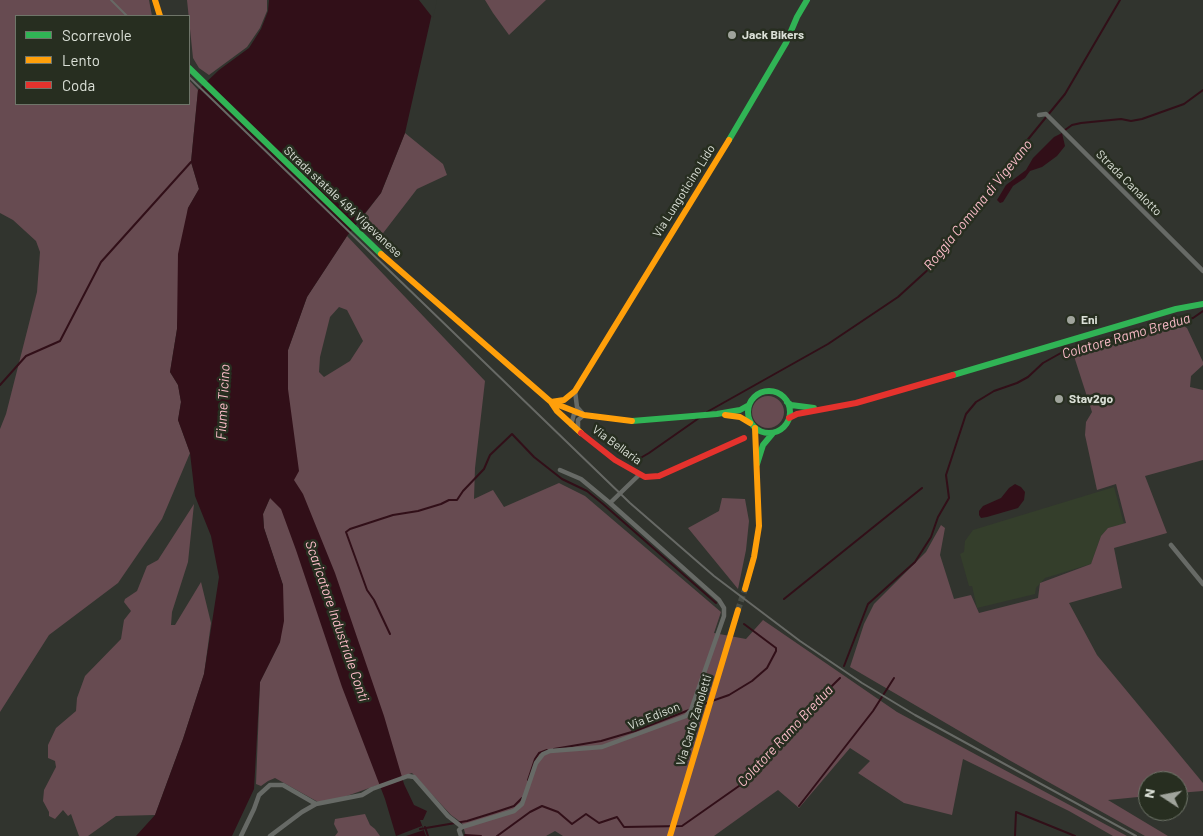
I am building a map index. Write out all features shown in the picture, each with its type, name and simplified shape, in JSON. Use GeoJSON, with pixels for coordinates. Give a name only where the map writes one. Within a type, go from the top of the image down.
{"type":"FeatureCollection","features":[{"type":"Feature","properties":{"kind":"main road"},"geometry":{"type":"LineString","coordinates":[[155,0],[160,15]]}},
{"type":"Feature","properties":{"kind":"main road","name":"Via Lungoticino Lido"},"geometry":{"type":"LineString","coordinates":[[575,391],[786,43],[797,17],[807,0]]}},
{"type":"Feature","properties":{"kind":"main road","name":"Strada statale 494 Vigevanese"},"geometry":{"type":"LineString","coordinates":[[190,69],[363,238],[551,402]]}},
{"type":"Feature","properties":{"kind":"main road"},"geometry":{"type":"LineString","coordinates":[[756,470],[763,445],[768,438],[783,427],[789,418],[797,414],[856,403],[904,390],[1176,309],[1203,304]]}},
{"type":"Feature","properties":{"kind":"main road"},"geometry":{"type":"LineString","coordinates":[[551,402],[564,400],[575,391]]}},
{"type":"Feature","properties":{"kind":"main road"},"geometry":{"type":"LineString","coordinates":[[551,402],[581,414],[627,421],[718,414],[740,410],[749,405],[757,395],[767,391],[778,394],[791,405],[801,408],[836,406]]}},
{"type":"Feature","properties":{"kind":"main road"},"geometry":{"type":"LineString","coordinates":[[551,402],[557,411],[578,431]]}},
{"type":"Feature","properties":{"kind":"main road"},"geometry":{"type":"LineString","coordinates":[[787,402],[789,418]]}},
{"type":"Feature","properties":{"kind":"main road"},"geometry":{"type":"LineString","coordinates":[[744,589],[754,558],[759,526],[756,470],[752,425],[748,411],[749,405]]}},
{"type":"Feature","properties":{"kind":"main road"},"geometry":{"type":"LineString","coordinates":[[718,414],[740,417],[763,433],[774,433]]}},
{"type":"Feature","properties":{"kind":"main road","name":"Via Bellaria"},"geometry":{"type":"LineString","coordinates":[[578,431],[615,460],[645,477],[660,476],[744,438]]}},
{"type":"Feature","properties":{"kind":"main road","name":"Via Carlo Zanoletti"},"geometry":{"type":"LineString","coordinates":[[672,830],[738,610]]}},
{"type":"Feature","properties":{"kind":"street","name":"Strada Canalotto"},"geometry":{"type":"LineString","coordinates":[[1039,115],[1047,116],[1203,271]]}},
{"type":"Feature","properties":{"kind":"street"},"geometry":{"type":"LineString","coordinates":[[572,425],[574,414],[581,414],[575,400],[575,391]]}},
{"type":"Feature","properties":{"kind":"street","name":"Via Bellaria"},"geometry":{"type":"LineString","coordinates":[[578,431],[578,420],[581,414]]}},
{"type":"Feature","properties":{"kind":"street","name":"Via Edison"},"geometry":{"type":"LineString","coordinates":[[462,827],[514,811],[522,804],[536,763],[543,754],[550,751],[602,747],[686,716],[692,708],[724,616],[724,608],[719,600],[581,478],[560,470]]}},
{"type":"Feature","properties":{"kind":"street"},"geometry":{"type":"LineString","coordinates":[[610,503],[639,475]]}},
{"type":"Feature","properties":{"kind":"street"},"geometry":{"type":"LineString","coordinates":[[1171,545],[1203,584]]}},
{"type":"Feature","properties":{"kind":"street"},"geometry":{"type":"LineString","coordinates":[[270,836],[316,804],[362,795],[372,789],[408,776],[414,778],[455,822],[462,827],[459,830],[461,836]]}},
{"type":"Feature","properties":{"kind":"street"},"geometry":{"type":"LineString","coordinates":[[240,836],[254,809],[258,795],[270,785],[283,785],[316,804]]}},
{"type":"Feature","properties":{"kind":"shaded area"},"geometry":{"type":"Polygon","coordinates":[[[0,0],[149,0],[152,15],[15,15],[15,105],[190,105],[190,81],[198,90],[191,162],[199,189],[188,208],[177,329],[170,372],[178,385],[181,402],[178,420],[190,453],[162,519],[118,583],[49,635],[0,712],[0,429],[6,414],[37,292],[40,252],[36,241],[13,220],[0,213],[0,0]]]}},
{"type":"Feature","properties":{"kind":"shaded area"},"geometry":{"type":"Polygon","coordinates":[[[187,0],[267,0],[267,11],[260,28],[247,47],[209,75],[199,68],[193,58],[187,0]]]}},
{"type":"Feature","properties":{"kind":"shaded area"},"geometry":{"type":"Polygon","coordinates":[[[485,0],[546,0],[509,35],[485,0]]]}},
{"type":"Feature","properties":{"kind":"shaded area"},"geometry":{"type":"Polygon","coordinates":[[[405,133],[443,164],[447,175],[417,189],[377,241],[358,223],[381,193],[405,133]]]}},
{"type":"Feature","properties":{"kind":"shaded area"},"geometry":{"type":"Polygon","coordinates":[[[347,236],[485,381],[475,468],[474,499],[493,490],[504,507],[559,483],[585,496],[721,612],[714,633],[746,639],[763,620],[897,712],[1127,836],[1113,836],[1069,811],[963,759],[952,815],[904,803],[858,773],[870,761],[850,748],[799,808],[778,790],[714,836],[563,836],[555,831],[546,836],[466,836],[462,823],[451,815],[412,773],[341,798],[318,802],[275,778],[261,786],[256,784],[260,682],[280,642],[283,585],[264,528],[263,514],[270,498],[288,389],[288,350],[307,297],[347,236]],[[339,307],[330,317],[320,357],[319,372],[324,377],[350,361],[363,341],[347,310],[339,307]]]}},
{"type":"Feature","properties":{"kind":"shaded area"},"geometry":{"type":"Polygon","coordinates":[[[1182,325],[1187,328],[1203,362],[1203,365],[1191,376],[1190,387],[1203,390],[1203,460],[1145,476],[1167,533],[1114,548],[1122,588],[1069,603],[1097,655],[1203,783],[1203,791],[1188,792],[1188,771],[1138,771],[1138,797],[1108,800],[1138,818],[1138,821],[1143,821],[1168,836],[1145,836],[1009,760],[850,667],[864,624],[874,604],[926,552],[941,525],[945,528],[940,555],[954,599],[971,595],[979,613],[1038,598],[1040,583],[1091,564],[1101,536],[1108,528],[1126,523],[1116,484],[1097,490],[1085,435],[1086,422],[1092,412],[1072,350],[1182,325]]]}},
{"type":"Feature","properties":{"kind":"shaded area"},"geometry":{"type":"Polygon","coordinates":[[[768,396],[779,401],[784,412],[779,423],[768,428],[757,423],[752,412],[757,401],[768,396]]]}},
{"type":"Feature","properties":{"kind":"shaded area"},"geometry":{"type":"Polygon","coordinates":[[[1114,487],[1124,524],[1108,528],[1101,536],[1091,564],[1045,578],[1036,588],[1035,594],[977,608],[972,586],[969,586],[960,554],[964,552],[965,541],[973,530],[1114,487]]]}},
{"type":"Feature","properties":{"kind":"shaded area"},"geometry":{"type":"Polygon","coordinates":[[[722,498],[745,499],[749,521],[746,550],[738,589],[688,528],[719,511],[722,498]]]}},
{"type":"Feature","properties":{"kind":"shaded area"},"geometry":{"type":"Polygon","coordinates":[[[194,504],[188,562],[172,612],[171,625],[175,625],[201,582],[211,623],[204,674],[183,739],[155,815],[116,816],[88,836],[79,836],[71,814],[68,816],[63,810],[55,819],[49,816],[43,801],[44,790],[56,767],[55,761],[48,758],[48,745],[56,728],[76,711],[77,698],[85,676],[121,639],[124,620],[131,611],[124,602],[125,599],[137,591],[147,566],[158,560],[194,504]]]}},
{"type":"Feature","properties":{"kind":"shaded area"},"geometry":{"type":"Polygon","coordinates":[[[365,814],[370,825],[380,836],[335,836],[338,832],[334,824],[335,819],[365,814]]]}},
{"type":"Feature","properties":{"kind":"water"},"geometry":{"type":"Polygon","coordinates":[[[269,0],[435,0],[405,133],[381,193],[347,236],[307,297],[288,350],[288,389],[299,471],[294,480],[303,494],[335,573],[384,716],[404,784],[414,805],[427,811],[423,820],[420,820],[426,836],[396,836],[385,799],[342,687],[281,509],[270,498],[263,514],[264,528],[283,585],[284,621],[280,642],[260,682],[254,789],[232,836],[136,836],[155,815],[183,739],[204,674],[219,577],[211,536],[195,496],[190,453],[178,420],[181,402],[178,385],[170,372],[177,329],[178,254],[188,208],[199,189],[191,162],[198,90],[219,70],[249,48],[261,29],[268,11],[269,0]]]}},
{"type":"Feature","properties":{"kind":"water"},"geometry":{"type":"Polygon","coordinates":[[[1062,133],[1065,146],[1057,156],[1042,167],[1030,171],[1025,178],[1013,186],[1003,202],[1000,203],[997,200],[1006,185],[1026,170],[1033,158],[1054,137],[1062,133]]]}},
{"type":"Feature","properties":{"kind":"water"},"geometry":{"type":"Polygon","coordinates":[[[1015,484],[1025,492],[1024,500],[1018,508],[981,518],[979,511],[983,506],[1001,498],[1015,484]]]}},
{"type":"Feature","properties":{"kind":"pier"},"geometry":{"type":"Polygon","coordinates":[[[419,0],[437,0],[433,18],[419,0]]]}},
{"type":"Feature","properties":{"kind":"pier"},"geometry":{"type":"Polygon","coordinates":[[[422,826],[424,830],[406,836],[396,836],[422,826]]]}},
{"type":"Feature","properties":{"kind":"waterway","name":"Roggia Comuna di Vigevano"},"geometry":{"type":"LineString","coordinates":[[707,412],[828,344],[898,297],[932,266],[955,238],[1007,165],[1065,94],[1120,0]]}},
{"type":"Feature","properties":{"kind":"waterway","name":"Colatore Ramo Bredua"},"geometry":{"type":"LineString","coordinates":[[1065,130],[1072,125],[1081,123],[1142,119],[1184,104],[1203,90]]}},
{"type":"Feature","properties":{"kind":"waterway"},"geometry":{"type":"LineString","coordinates":[[0,385],[26,356],[60,341],[101,262],[191,162]]}},
{"type":"Feature","properties":{"kind":"waterway","name":"Colatore Ramo Bredua"},"geometry":{"type":"LineString","coordinates":[[844,666],[868,604],[915,562],[931,537],[938,517],[949,498],[946,475],[966,414],[976,402],[994,391],[1028,377],[1043,363],[1068,349],[1193,318],[1203,311]]}},
{"type":"Feature","properties":{"kind":"waterway","name":"Roggia Comuna di Vigevano"},"geometry":{"type":"LineString","coordinates":[[637,460],[699,418]]}},
{"type":"Feature","properties":{"kind":"waterway","name":"Roggia Comuna di Vigevano"},"geometry":{"type":"LineString","coordinates":[[390,634],[374,600],[367,590],[346,532],[393,515],[418,511],[449,500],[457,500],[484,469],[490,455],[512,434],[534,457],[562,479],[587,491],[603,504],[716,603]]}},
{"type":"Feature","properties":{"kind":"waterway"},"geometry":{"type":"LineString","coordinates":[[784,599],[922,488]]}},
{"type":"Feature","properties":{"kind":"waterway","name":"Roggia Comuna di Vigevano"},"geometry":{"type":"LineString","coordinates":[[712,701],[729,695],[752,681],[767,668],[776,651],[776,648],[744,624]]}},
{"type":"Feature","properties":{"kind":"waterway","name":"Colatore Ramo Bredua"},"geometry":{"type":"LineString","coordinates":[[497,836],[530,812],[542,806],[558,812],[572,824],[586,814],[599,823],[617,817],[624,827],[682,826],[739,786],[781,736],[840,678]]}},
{"type":"Feature","properties":{"kind":"waterway"},"geometry":{"type":"LineString","coordinates":[[799,806],[873,711],[894,678]]}},
{"type":"Feature","properties":{"kind":"waterway","name":"Roggia Comuna di Vigevano"},"geometry":{"type":"LineString","coordinates":[[554,749],[601,741],[635,731],[707,703]]}},
{"type":"Feature","properties":{"kind":"waterway","name":"Roggia Comuna di Vigevano"},"geometry":{"type":"LineString","coordinates":[[528,780],[535,759],[539,753],[547,750]]}},
{"type":"Feature","properties":{"kind":"waterway","name":"Roggia Comuna di Vigevano"},"geometry":{"type":"LineString","coordinates":[[420,829],[467,821],[514,806],[522,798]]}},
{"type":"Feature","properties":{"kind":"waterway"},"geometry":{"type":"LineString","coordinates":[[1015,836],[1016,812],[1075,836]]}},
{"type":"Feature","properties":{"kind":"waterway","name":"Colatore Ramo Bredua"},"geometry":{"type":"LineString","coordinates":[[425,827],[428,836]]}},
{"type":"Feature","properties":{"kind":"waterway","name":"Colatore Ramo Bredua"},"geometry":{"type":"LineString","coordinates":[[465,835],[481,836]]}},
{"type":"Feature","properties":{"kind":"tunnel"},"geometry":{"type":"LineString","coordinates":[[738,610],[745,589]]}},
{"type":"Feature","properties":{"kind":"railway"},"geometry":{"type":"LineString","coordinates":[[111,0],[126,15]]}},
{"type":"Feature","properties":{"kind":"railway"},"geometry":{"type":"LineString","coordinates":[[190,78],[630,503],[714,576],[800,641],[862,683],[915,715],[1136,836]]}},
{"type":"Feature","properties":{"kind":"traffic: fast"},"geometry":{"type":"LineString","coordinates":[[729,140],[786,43],[797,17],[807,0]]}},
{"type":"Feature","properties":{"kind":"traffic: fast"},"geometry":{"type":"LineString","coordinates":[[190,69],[381,254]]}},
{"type":"Feature","properties":{"kind":"traffic: fast"},"geometry":{"type":"LineString","coordinates":[[953,375],[1176,309],[1203,304]]}},
{"type":"Feature","properties":{"kind":"traffic: fast"},"geometry":{"type":"LineString","coordinates":[[769,391],[784,397],[790,412],[784,427],[769,433],[754,427],[748,412],[754,397],[769,391]]}},
{"type":"Feature","properties":{"kind":"traffic: fast"},"geometry":{"type":"LineString","coordinates":[[787,402],[791,405],[814,408]]}},
{"type":"Feature","properties":{"kind":"traffic: fast"},"geometry":{"type":"LineString","coordinates":[[632,421],[717,414],[740,410],[749,405]]}},
{"type":"Feature","properties":{"kind":"traffic: fast"},"geometry":{"type":"LineString","coordinates":[[757,464],[763,445],[773,433]]}},
{"type":"Feature","properties":{"kind":"traffic: slow"},"geometry":{"type":"LineString","coordinates":[[155,0],[160,15]]}},
{"type":"Feature","properties":{"kind":"traffic: slow"},"geometry":{"type":"LineString","coordinates":[[581,433],[557,411],[551,402],[564,400],[575,391],[729,140]]}},
{"type":"Feature","properties":{"kind":"traffic: slow"},"geometry":{"type":"LineString","coordinates":[[381,254],[551,402],[584,415],[632,421]]}},
{"type":"Feature","properties":{"kind":"traffic: slow"},"geometry":{"type":"LineString","coordinates":[[725,415],[740,417],[750,423]]}},
{"type":"Feature","properties":{"kind":"traffic: slow"},"geometry":{"type":"LineString","coordinates":[[745,589],[754,557],[759,526],[755,428]]}},
{"type":"Feature","properties":{"kind":"traffic: slow"},"geometry":{"type":"LineString","coordinates":[[670,836],[738,610]]}},
{"type":"Feature","properties":{"kind":"traffic: jam"},"geometry":{"type":"LineString","coordinates":[[789,418],[797,414],[856,403],[953,375]]}},
{"type":"Feature","properties":{"kind":"traffic: jam"},"geometry":{"type":"LineString","coordinates":[[581,433],[615,460],[645,477],[659,476],[744,438]]}},
{"type":"Feature","properties":{"kind":"place","name":"Jack Bikers"},"geometry":{"type":"Point","coordinates":[732,35]}},
{"type":"Feature","properties":{"kind":"place","name":"Eni"},"geometry":{"type":"Point","coordinates":[1071,320]}},
{"type":"Feature","properties":{"kind":"place","name":"Stav2go"},"geometry":{"type":"Point","coordinates":[1059,399]}},
{"type":"Feature","properties":{"kind":"water label","name":"Fiume Ticino"},"geometry":{"type":"Point","coordinates":[223,402]}},
{"type":"Feature","properties":{"kind":"water label","name":"Scaricatore Industriale Conti"},"geometry":{"type":"Point","coordinates":[337,621]}}]}
